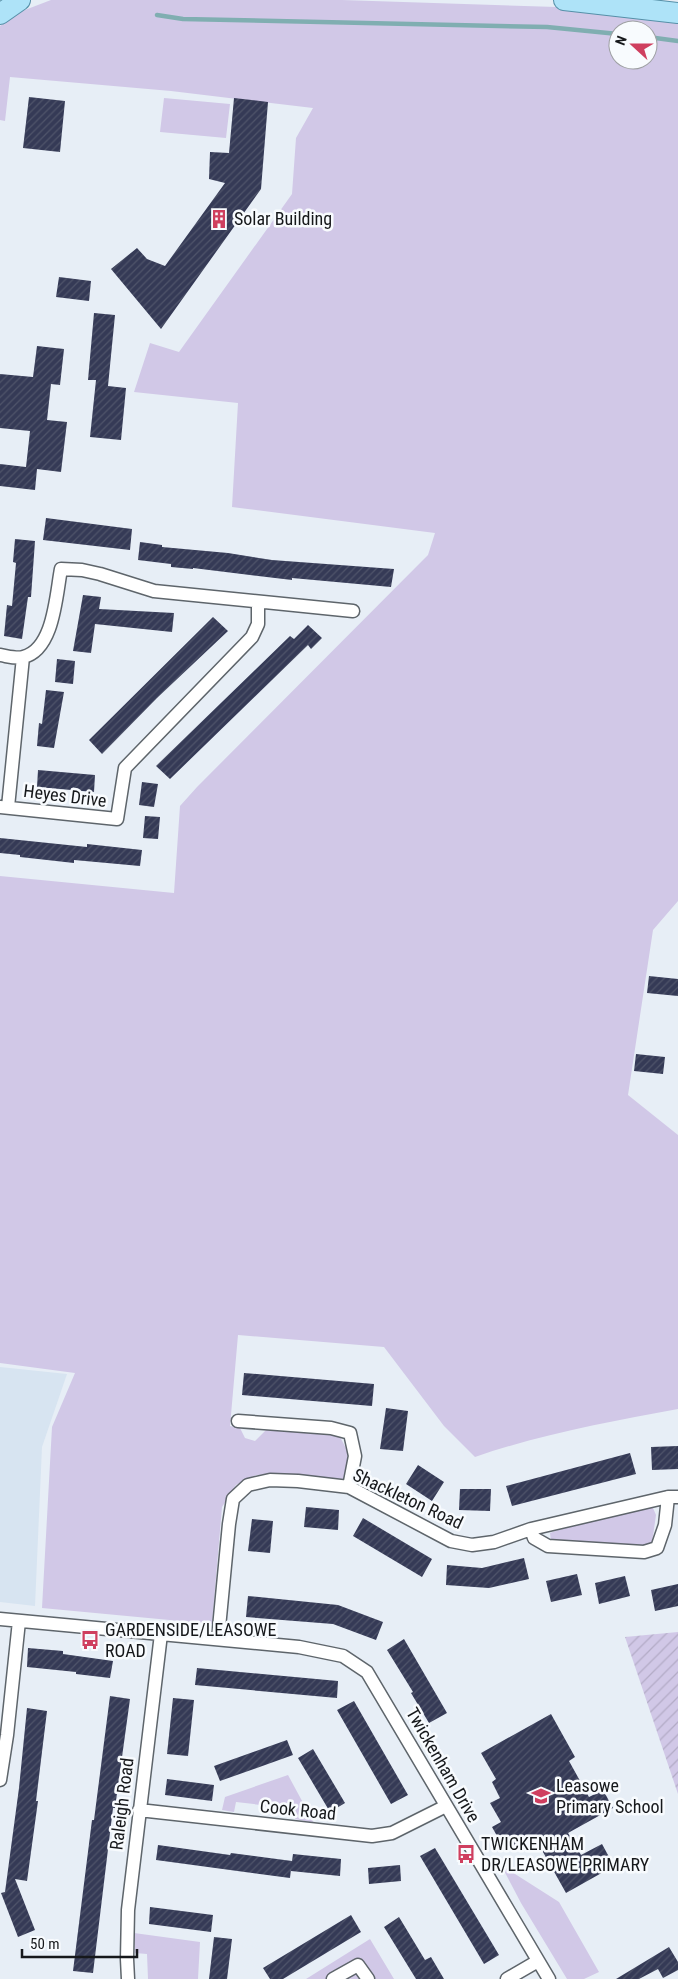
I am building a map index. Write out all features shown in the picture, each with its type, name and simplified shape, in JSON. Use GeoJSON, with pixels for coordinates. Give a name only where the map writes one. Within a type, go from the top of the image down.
{"type":"FeatureCollection","features":[{"type":"Feature","properties":{"kind":"main road"},"geometry":{"type":"LineString","coordinates":[[0,14],[20,0]]}},
{"type":"Feature","properties":{"kind":"main road"},"geometry":{"type":"LineString","coordinates":[[564,0],[678,13]]}},
{"type":"Feature","properties":{"kind":"street"},"geometry":{"type":"LineString","coordinates":[[0,655],[23,657],[38,649],[49,633],[61,569],[82,570],[100,574],[154,591],[353,611]]}},
{"type":"Feature","properties":{"kind":"street","name":"Heyes Drive"},"geometry":{"type":"LineString","coordinates":[[23,657],[4,807],[117,820],[125,768],[252,637],[258,624],[258,602]]}},
{"type":"Feature","properties":{"kind":"street"},"geometry":{"type":"LineString","coordinates":[[238,1420],[331,1428],[350,1433],[355,1456],[349,1487]]}},
{"type":"Feature","properties":{"kind":"street","name":"Shackleton Road"},"geometry":{"type":"LineString","coordinates":[[218,1638],[233,1499],[248,1485],[270,1480],[349,1487],[451,1541],[472,1545],[494,1542],[530,1529],[673,1497]]}},
{"type":"Feature","properties":{"kind":"street"},"geometry":{"type":"LineString","coordinates":[[530,1529],[534,1538],[548,1546],[644,1552],[657,1548],[673,1497]]}},
{"type":"Feature","properties":{"kind":"street"},"geometry":{"type":"LineString","coordinates":[[0,1619],[218,1638]]}},
{"type":"Feature","properties":{"kind":"street"},"geometry":{"type":"LineString","coordinates":[[0,1780],[19,1621]]}},
{"type":"Feature","properties":{"kind":"street","name":"Raleigh Road"},"geometry":{"type":"LineString","coordinates":[[128,1979],[128,1910],[161,1634]]}},
{"type":"Feature","properties":{"kind":"street","name":"Twickenham Drive"},"geometry":{"type":"LineString","coordinates":[[218,1638],[299,1647],[343,1656],[367,1672],[548,1979]]}},
{"type":"Feature","properties":{"kind":"street","name":"Cook Road"},"geometry":{"type":"LineString","coordinates":[[139,1810],[372,1836],[392,1833],[446,1806]]}},
{"type":"Feature","properties":{"kind":"street"},"geometry":{"type":"LineString","coordinates":[[507,1979],[538,1961]]}},
{"type":"Feature","properties":{"kind":"street"},"geometry":{"type":"LineString","coordinates":[[333,1979],[358,1965],[368,1979]]}},
{"type":"Feature","properties":{"kind":"shaded area"},"geometry":{"type":"Polygon","coordinates":[[[51,0],[342,0],[557,7],[678,21],[678,901],[653,930],[628,1095],[678,1135],[678,1409],[550,1435],[475,1457],[444,1426],[384,1347],[238,1335],[230,1426],[240,1428],[245,1438],[255,1441],[269,1427],[339,1435],[349,1454],[344,1479],[279,1474],[256,1475],[236,1485],[222,1507],[212,1624],[42,1608],[52,1427],[75,1373],[0,1363],[0,876],[174,893],[180,806],[428,555],[435,533],[232,507],[238,403],[134,392],[150,343],[179,352],[292,194],[296,138],[313,108],[171,91],[10,77],[5,121],[0,120],[0,26],[17,13],[51,0]]]}},
{"type":"Feature","properties":{"kind":"shaded area"},"geometry":{"type":"Polygon","coordinates":[[[164,98],[230,104],[226,138],[160,132],[164,98]]]}},
{"type":"Feature","properties":{"kind":"shaded area"},"geometry":{"type":"Polygon","coordinates":[[[0,1367],[67,1374],[42,1447],[35,1606],[0,1602],[0,1367]]]}},
{"type":"Feature","properties":{"kind":"shaded area"},"geometry":{"type":"Polygon","coordinates":[[[644,1508],[653,1508],[656,1515],[652,1543],[643,1546],[551,1541],[550,1533],[558,1530],[644,1508]]]}},
{"type":"Feature","properties":{"kind":"shaded area"},"geometry":{"type":"Polygon","coordinates":[[[678,1632],[678,1794],[625,1637],[678,1632]]]}},
{"type":"Feature","properties":{"kind":"shaded area"},"geometry":{"type":"Polygon","coordinates":[[[288,1775],[314,1823],[295,1819],[295,1809],[236,1802],[234,1812],[222,1810],[225,1797],[288,1775]]]}},
{"type":"Feature","properties":{"kind":"shaded area"},"geometry":{"type":"Polygon","coordinates":[[[501,1865],[559,1902],[599,1972],[584,1979],[567,1979],[521,1903],[501,1865]]]}},
{"type":"Feature","properties":{"kind":"shaded area"},"geometry":{"type":"Polygon","coordinates":[[[134,1933],[200,1942],[198,1979],[148,1979],[147,1954],[135,1953],[134,1933]]]}},
{"type":"Feature","properties":{"kind":"shaded area"},"geometry":{"type":"Polygon","coordinates":[[[370,1939],[394,1979],[306,1979],[370,1939]]]}},
{"type":"Feature","properties":{"kind":"building"},"geometry":{"type":"Polygon","coordinates":[[[29,97],[65,101],[60,152],[23,148],[29,97]]]}},
{"type":"Feature","properties":{"kind":"building","name":"Solar Building"},"geometry":{"type":"Polygon","coordinates":[[[234,98],[268,102],[261,189],[161,329],[111,269],[137,248],[147,259],[165,266],[225,183],[209,179],[210,152],[229,153],[234,98]]]}},
{"type":"Feature","properties":{"kind":"building"},"geometry":{"type":"Polygon","coordinates":[[[59,277],[91,281],[89,301],[56,297],[59,277]]]}},
{"type":"Feature","properties":{"kind":"building"},"geometry":{"type":"Polygon","coordinates":[[[94,313],[115,315],[108,386],[126,388],[121,440],[90,437],[96,380],[88,380],[94,313]]]}},
{"type":"Feature","properties":{"kind":"building"},"geometry":{"type":"Polygon","coordinates":[[[37,346],[64,349],[60,385],[51,384],[47,420],[67,422],[61,472],[37,469],[35,490],[0,486],[0,464],[26,467],[30,431],[0,428],[0,374],[33,377],[37,346]]]}},
{"type":"Feature","properties":{"kind":"building"},"geometry":{"type":"Polygon","coordinates":[[[46,518],[132,529],[130,550],[43,540],[46,518]]]}},
{"type":"Feature","properties":{"kind":"building"},"geometry":{"type":"Polygon","coordinates":[[[15,539],[35,541],[31,597],[28,597],[22,639],[4,636],[7,605],[12,606],[16,563],[13,562],[15,539]]]}},
{"type":"Feature","properties":{"kind":"building"},"geometry":{"type":"Polygon","coordinates":[[[140,542],[162,545],[162,547],[228,553],[272,560],[394,569],[391,587],[292,578],[292,580],[171,567],[171,564],[138,560],[140,542]]]}},
{"type":"Feature","properties":{"kind":"building"},"geometry":{"type":"Polygon","coordinates":[[[83,595],[101,597],[99,609],[174,613],[172,632],[95,624],[91,653],[73,651],[83,595]]]}},
{"type":"Feature","properties":{"kind":"building"},"geometry":{"type":"Polygon","coordinates":[[[213,617],[228,631],[157,698],[102,754],[89,740],[213,617]]]}},
{"type":"Feature","properties":{"kind":"building"},"geometry":{"type":"Polygon","coordinates":[[[308,625],[322,638],[311,649],[308,645],[170,779],[156,766],[290,636],[294,639],[308,625]]]}},
{"type":"Feature","properties":{"kind":"building"},"geometry":{"type":"Polygon","coordinates":[[[57,659],[75,661],[73,684],[55,682],[57,659]]]}},
{"type":"Feature","properties":{"kind":"building"},"geometry":{"type":"Polygon","coordinates":[[[46,690],[64,692],[54,748],[37,746],[39,723],[42,724],[46,690]]]}},
{"type":"Feature","properties":{"kind":"building"},"geometry":{"type":"Polygon","coordinates":[[[38,770],[95,775],[94,792],[37,787],[38,770]]]}},
{"type":"Feature","properties":{"kind":"building"},"geometry":{"type":"Polygon","coordinates":[[[142,782],[158,784],[154,807],[139,805],[142,782]]]}},
{"type":"Feature","properties":{"kind":"building"},"geometry":{"type":"Polygon","coordinates":[[[145,816],[160,817],[158,839],[143,838],[145,816]]]}},
{"type":"Feature","properties":{"kind":"building"},"geometry":{"type":"Polygon","coordinates":[[[0,838],[87,847],[87,844],[142,850],[140,866],[74,860],[74,863],[0,853],[0,838]]]}},
{"type":"Feature","properties":{"kind":"building"},"geometry":{"type":"Polygon","coordinates":[[[649,976],[678,979],[678,996],[647,993],[649,976]]]}},
{"type":"Feature","properties":{"kind":"building"},"geometry":{"type":"Polygon","coordinates":[[[636,1054],[665,1057],[663,1074],[634,1071],[636,1054]]]}},
{"type":"Feature","properties":{"kind":"building"},"geometry":{"type":"Polygon","coordinates":[[[244,1373],[374,1384],[372,1406],[242,1395],[244,1373]]]}},
{"type":"Feature","properties":{"kind":"building"},"geometry":{"type":"Polygon","coordinates":[[[386,1408],[408,1411],[403,1451],[380,1449],[386,1408]]]}},
{"type":"Feature","properties":{"kind":"building"},"geometry":{"type":"Polygon","coordinates":[[[678,1446],[678,1469],[652,1470],[651,1447],[678,1446]]]}},
{"type":"Feature","properties":{"kind":"building"},"geometry":{"type":"Polygon","coordinates":[[[630,1453],[636,1474],[512,1506],[506,1486],[630,1453]]]}},
{"type":"Feature","properties":{"kind":"building"},"geometry":{"type":"Polygon","coordinates":[[[418,1465],[444,1482],[432,1501],[406,1484],[418,1465]]]}},
{"type":"Feature","properties":{"kind":"building"},"geometry":{"type":"Polygon","coordinates":[[[460,1489],[491,1489],[490,1511],[459,1510],[460,1489]]]}},
{"type":"Feature","properties":{"kind":"building"},"geometry":{"type":"Polygon","coordinates":[[[306,1507],[339,1510],[338,1530],[304,1527],[306,1507]]]}},
{"type":"Feature","properties":{"kind":"building"},"geometry":{"type":"Polygon","coordinates":[[[363,1518],[432,1559],[422,1577],[353,1536],[363,1518]]]}},
{"type":"Feature","properties":{"kind":"building"},"geometry":{"type":"Polygon","coordinates":[[[252,1519],[273,1521],[270,1553],[248,1551],[252,1519]]]}},
{"type":"Feature","properties":{"kind":"building"},"geometry":{"type":"Polygon","coordinates":[[[524,1558],[529,1579],[489,1588],[446,1585],[447,1565],[482,1568],[524,1558]]]}},
{"type":"Feature","properties":{"kind":"building"},"geometry":{"type":"Polygon","coordinates":[[[577,1574],[582,1595],[551,1602],[546,1581],[577,1574]]]}},
{"type":"Feature","properties":{"kind":"building"},"geometry":{"type":"Polygon","coordinates":[[[625,1576],[630,1596],[599,1604],[595,1583],[625,1576]]]}},
{"type":"Feature","properties":{"kind":"building"},"geometry":{"type":"Polygon","coordinates":[[[678,1584],[678,1606],[655,1611],[651,1590],[678,1584]]]}},
{"type":"Feature","properties":{"kind":"building"},"geometry":{"type":"Polygon","coordinates":[[[248,1596],[338,1605],[383,1622],[376,1640],[333,1624],[246,1617],[248,1596]]]}},
{"type":"Feature","properties":{"kind":"building"},"geometry":{"type":"Polygon","coordinates":[[[404,1639],[447,1713],[429,1723],[411,1693],[413,1692],[387,1650],[404,1639]]]}},
{"type":"Feature","properties":{"kind":"building"},"geometry":{"type":"Polygon","coordinates":[[[28,1648],[63,1651],[63,1654],[113,1661],[110,1678],[27,1667],[28,1648]]]}},
{"type":"Feature","properties":{"kind":"building"},"geometry":{"type":"Polygon","coordinates":[[[197,1668],[338,1681],[337,1698],[195,1685],[197,1668]]]}},
{"type":"Feature","properties":{"kind":"building"},"geometry":{"type":"Polygon","coordinates":[[[110,1696],[130,1699],[115,1808],[113,1808],[93,1973],[73,1971],[110,1696]]]}},
{"type":"Feature","properties":{"kind":"building"},"geometry":{"type":"Polygon","coordinates":[[[173,1698],[194,1700],[188,1756],[167,1754],[173,1698]]]}},
{"type":"Feature","properties":{"kind":"building"},"geometry":{"type":"Polygon","coordinates":[[[354,1701],[408,1795],[391,1804],[337,1710],[354,1701]]]}},
{"type":"Feature","properties":{"kind":"building"},"geometry":{"type":"Polygon","coordinates":[[[27,1708],[47,1711],[36,1801],[38,1801],[27,1881],[15,1879],[35,1930],[18,1937],[1,1893],[5,1892],[19,1788],[27,1708]]]}},
{"type":"Feature","properties":{"kind":"building"},"geometry":{"type":"Polygon","coordinates":[[[551,1714],[575,1757],[569,1761],[589,1797],[603,1790],[613,1808],[568,1833],[581,1855],[602,1844],[614,1866],[566,1893],[534,1836],[506,1852],[492,1827],[501,1822],[490,1803],[500,1798],[492,1782],[496,1779],[481,1753],[551,1714]]]}},
{"type":"Feature","properties":{"kind":"building"},"geometry":{"type":"Polygon","coordinates":[[[287,1740],[293,1755],[220,1781],[214,1766],[287,1740]]]}},
{"type":"Feature","properties":{"kind":"building"},"geometry":{"type":"Polygon","coordinates":[[[313,1749],[345,1803],[330,1812],[298,1758],[313,1749]]]}},
{"type":"Feature","properties":{"kind":"building"},"geometry":{"type":"Polygon","coordinates":[[[167,1779],[214,1785],[212,1801],[165,1795],[167,1779]]]}},
{"type":"Feature","properties":{"kind":"building"},"geometry":{"type":"Polygon","coordinates":[[[158,1845],[292,1861],[293,1854],[341,1859],[340,1876],[291,1871],[291,1869],[290,1878],[156,1860],[158,1845]]]}},
{"type":"Feature","properties":{"kind":"building"},"geometry":{"type":"Polygon","coordinates":[[[435,1848],[499,1955],[484,1964],[420,1856],[435,1848]]]}},
{"type":"Feature","properties":{"kind":"building"},"geometry":{"type":"Polygon","coordinates":[[[400,1865],[401,1881],[369,1884],[368,1868],[400,1865]]]}},
{"type":"Feature","properties":{"kind":"building"},"geometry":{"type":"Polygon","coordinates":[[[150,1907],[213,1915],[211,1932],[149,1924],[150,1907]]]}},
{"type":"Feature","properties":{"kind":"building"},"geometry":{"type":"Polygon","coordinates":[[[351,1915],[361,1932],[283,1979],[270,1979],[263,1968],[351,1915]]]}},
{"type":"Feature","properties":{"kind":"building"},"geometry":{"type":"Polygon","coordinates":[[[399,1917],[425,1960],[431,1957],[444,1979],[416,1979],[384,1927],[399,1917]]]}},
{"type":"Feature","properties":{"kind":"building"},"geometry":{"type":"Polygon","coordinates":[[[214,1937],[232,1939],[227,1979],[209,1979],[214,1937]]]}},
{"type":"Feature","properties":{"kind":"building"},"geometry":{"type":"Polygon","coordinates":[[[669,1947],[678,1962],[678,1970],[663,1978],[658,1969],[639,1979],[616,1979],[669,1947]]]}},
{"type":"Feature","properties":{"kind":"waterway"},"geometry":{"type":"LineString","coordinates":[[157,15],[183,19],[547,27],[608,33]]}},
{"type":"Feature","properties":{"kind":"waterway"},"geometry":{"type":"LineString","coordinates":[[658,38],[678,41]]}},
{"type":"Feature","properties":{"kind":"place","name":"Solar Building"},"geometry":{"type":"Point","coordinates":[219,219]}},
{"type":"Feature","properties":{"kind":"place","name":"GARDENSIDE/LEASOWE ROAD"},"geometry":{"type":"Point","coordinates":[90,1640]}},
{"type":"Feature","properties":{"kind":"place","name":"Leasowe Primary School"},"geometry":{"type":"Point","coordinates":[541,1796]}},
{"type":"Feature","properties":{"kind":"place","name":"TWICKENHAM DR/LEASOWE PRIMARY"},"geometry":{"type":"Point","coordinates":[466,1854]}}]}
